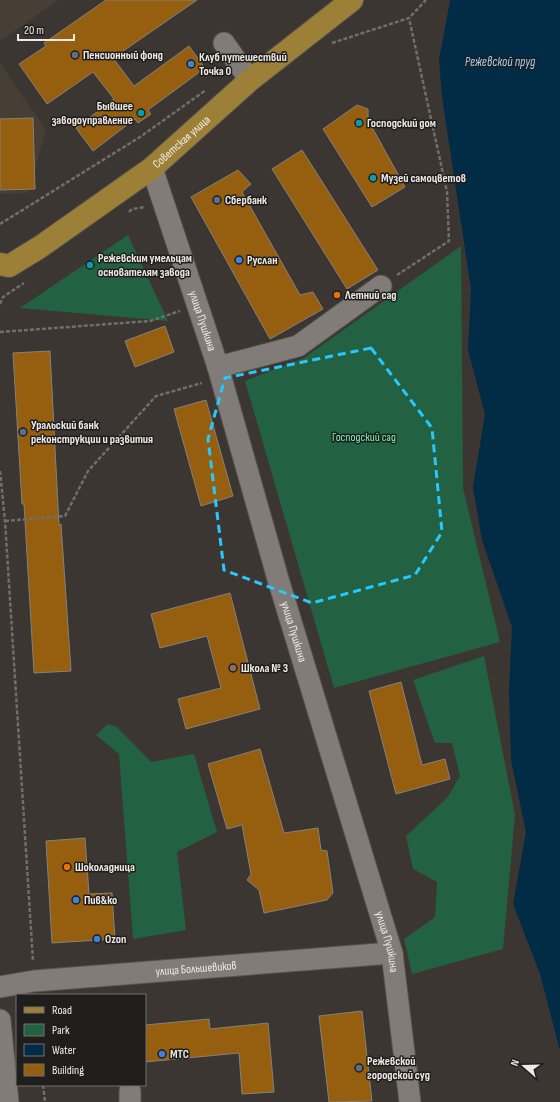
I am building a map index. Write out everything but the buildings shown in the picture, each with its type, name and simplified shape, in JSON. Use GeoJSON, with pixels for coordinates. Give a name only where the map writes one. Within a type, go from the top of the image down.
{"type":"FeatureCollection","features":[{"type":"Feature","properties":{"kind":"main road","name":"Советская улица"},"geometry":{"type":"LineString","coordinates":[[0,264],[9,266],[40,247],[152,168],[250,80],[352,0]]}},
{"type":"Feature","properties":{"kind":"street"},"geometry":{"type":"LineString","coordinates":[[224,43],[250,80]]}},
{"type":"Feature","properties":{"kind":"street","name":"улица Пушкина"},"geometry":{"type":"LineString","coordinates":[[152,168],[218,367],[278,579],[392,953],[410,1102]]}},
{"type":"Feature","properties":{"kind":"street"},"geometry":{"type":"LineString","coordinates":[[218,367],[298,346],[381,286]]}},
{"type":"Feature","properties":{"kind":"street","name":"улица Большевиков"},"geometry":{"type":"LineString","coordinates":[[0,987],[34,981],[392,953]]}},
{"type":"Feature","properties":{"kind":"street"},"geometry":{"type":"LineString","coordinates":[[0,1020],[8,1102]]}},
{"type":"Feature","properties":{"kind":"path"},"geometry":{"type":"LineString","coordinates":[[325,45],[409,18],[426,0]]}},
{"type":"Feature","properties":{"kind":"path"},"geometry":{"type":"LineString","coordinates":[[381,286],[449,241],[446,192],[409,18]]}},
{"type":"Feature","properties":{"kind":"path"},"geometry":{"type":"LineString","coordinates":[[0,224],[140,137],[209,88]]}},
{"type":"Feature","properties":{"kind":"path"},"geometry":{"type":"LineString","coordinates":[[126,214],[132,209],[148,207],[160,190]]}},
{"type":"Feature","properties":{"kind":"path"},"geometry":{"type":"LineString","coordinates":[[0,304],[3,297],[29,279]]}},
{"type":"Feature","properties":{"kind":"path"},"geometry":{"type":"LineString","coordinates":[[0,332],[150,321],[183,310]]}},
{"type":"Feature","properties":{"kind":"path"},"geometry":{"type":"LineString","coordinates":[[5,520],[64,516],[88,471],[156,396],[204,383]]}},
{"type":"Feature","properties":{"kind":"path"},"geometry":{"type":"LineString","coordinates":[[0,471],[5,520],[34,981]]}},
{"type":"Feature","properties":{"kind":"path"},"geometry":{"type":"LineString","coordinates":[[43,1086],[45,1102]]}},
{"type":"Feature","properties":{"kind":"highlighted area"},"geometry":{"type":"Polygon","coordinates":[[[371,348],[432,428],[442,532],[415,575],[312,603],[224,570],[208,439],[225,378],[371,348]]]}},
{"type":"Feature","properties":{"kind":"shaded area"},"geometry":{"type":"Polygon","coordinates":[[[0,0],[59,0],[0,41],[0,0]]]}},
{"type":"Feature","properties":{"kind":"shaded area"},"geometry":{"type":"Polygon","coordinates":[[[0,63],[46,130],[28,193],[0,194],[0,63]]]}},
{"type":"Feature","properties":{"kind":"green space"},"geometry":{"type":"Polygon","coordinates":[[[128,235],[168,321],[20,308],[128,235]]]}},
{"type":"Feature","properties":{"kind":"green space","name":"Господский сад"},"geometry":{"type":"Polygon","coordinates":[[[461,246],[463,488],[500,642],[334,688],[245,381],[304,358],[461,246]]]}},
{"type":"Feature","properties":{"kind":"green space"},"geometry":{"type":"Polygon","coordinates":[[[484,656],[515,815],[503,949],[412,974],[404,939],[435,917],[437,882],[413,869],[406,836],[447,798],[460,776],[452,743],[435,743],[413,680],[484,656]]]}},
{"type":"Feature","properties":{"kind":"green space"},"geometry":{"type":"Polygon","coordinates":[[[108,724],[117,727],[151,762],[194,754],[217,832],[177,852],[186,930],[133,939],[119,754],[96,735],[108,724]]]}},
{"type":"Feature","properties":{"kind":"water","name":"Режевской пруд"},"geometry":{"type":"Polygon","coordinates":[[[451,0],[560,0],[560,1051],[540,974],[513,904],[526,832],[511,760],[509,690],[512,627],[482,540],[473,487],[485,414],[468,350],[471,289],[442,97],[439,60],[451,0]]]}},
{"type":"Feature","properties":{"kind":"place","name":"Пенсионный фонд"},"geometry":{"type":"Point","coordinates":[75,55]}},
{"type":"Feature","properties":{"kind":"place","name":"Клуб путешествий Точка 0"},"geometry":{"type":"Point","coordinates":[191,64]}},
{"type":"Feature","properties":{"kind":"place","name":"Бывшее заводоуправление"},"geometry":{"type":"Point","coordinates":[141,113]}},
{"type":"Feature","properties":{"kind":"place","name":"Господский дом"},"geometry":{"type":"Point","coordinates":[359,123]}},
{"type":"Feature","properties":{"kind":"place","name":"Музей самоцветов"},"geometry":{"type":"Point","coordinates":[373,178]}},
{"type":"Feature","properties":{"kind":"place","name":"Сбербанк"},"geometry":{"type":"Point","coordinates":[217,200]}},
{"type":"Feature","properties":{"kind":"place","name":"Руслан"},"geometry":{"type":"Point","coordinates":[239,260]}},
{"type":"Feature","properties":{"kind":"place","name":"Режевским умельцам основателям завода"},"geometry":{"type":"Point","coordinates":[90,265]}},
{"type":"Feature","properties":{"kind":"place","name":"Летний сад"},"geometry":{"type":"Point","coordinates":[337,295]}},
{"type":"Feature","properties":{"kind":"place","name":"Уральский банк реконструкции и развития"},"geometry":{"type":"Point","coordinates":[23,432]}},
{"type":"Feature","properties":{"kind":"place","name":"Школа № 3"},"geometry":{"type":"Point","coordinates":[233,668]}},
{"type":"Feature","properties":{"kind":"place","name":"Шоколадница"},"geometry":{"type":"Point","coordinates":[67,867]}},
{"type":"Feature","properties":{"kind":"place","name":"Пив&ко"},"geometry":{"type":"Point","coordinates":[76,900]}},
{"type":"Feature","properties":{"kind":"place","name":"Ozon"},"geometry":{"type":"Point","coordinates":[97,939]}},
{"type":"Feature","properties":{"kind":"place","name":"МТС"},"geometry":{"type":"Point","coordinates":[162,1054]}},
{"type":"Feature","properties":{"kind":"place","name":"Режевской городской суд"},"geometry":{"type":"Point","coordinates":[359,1068]}}]}
